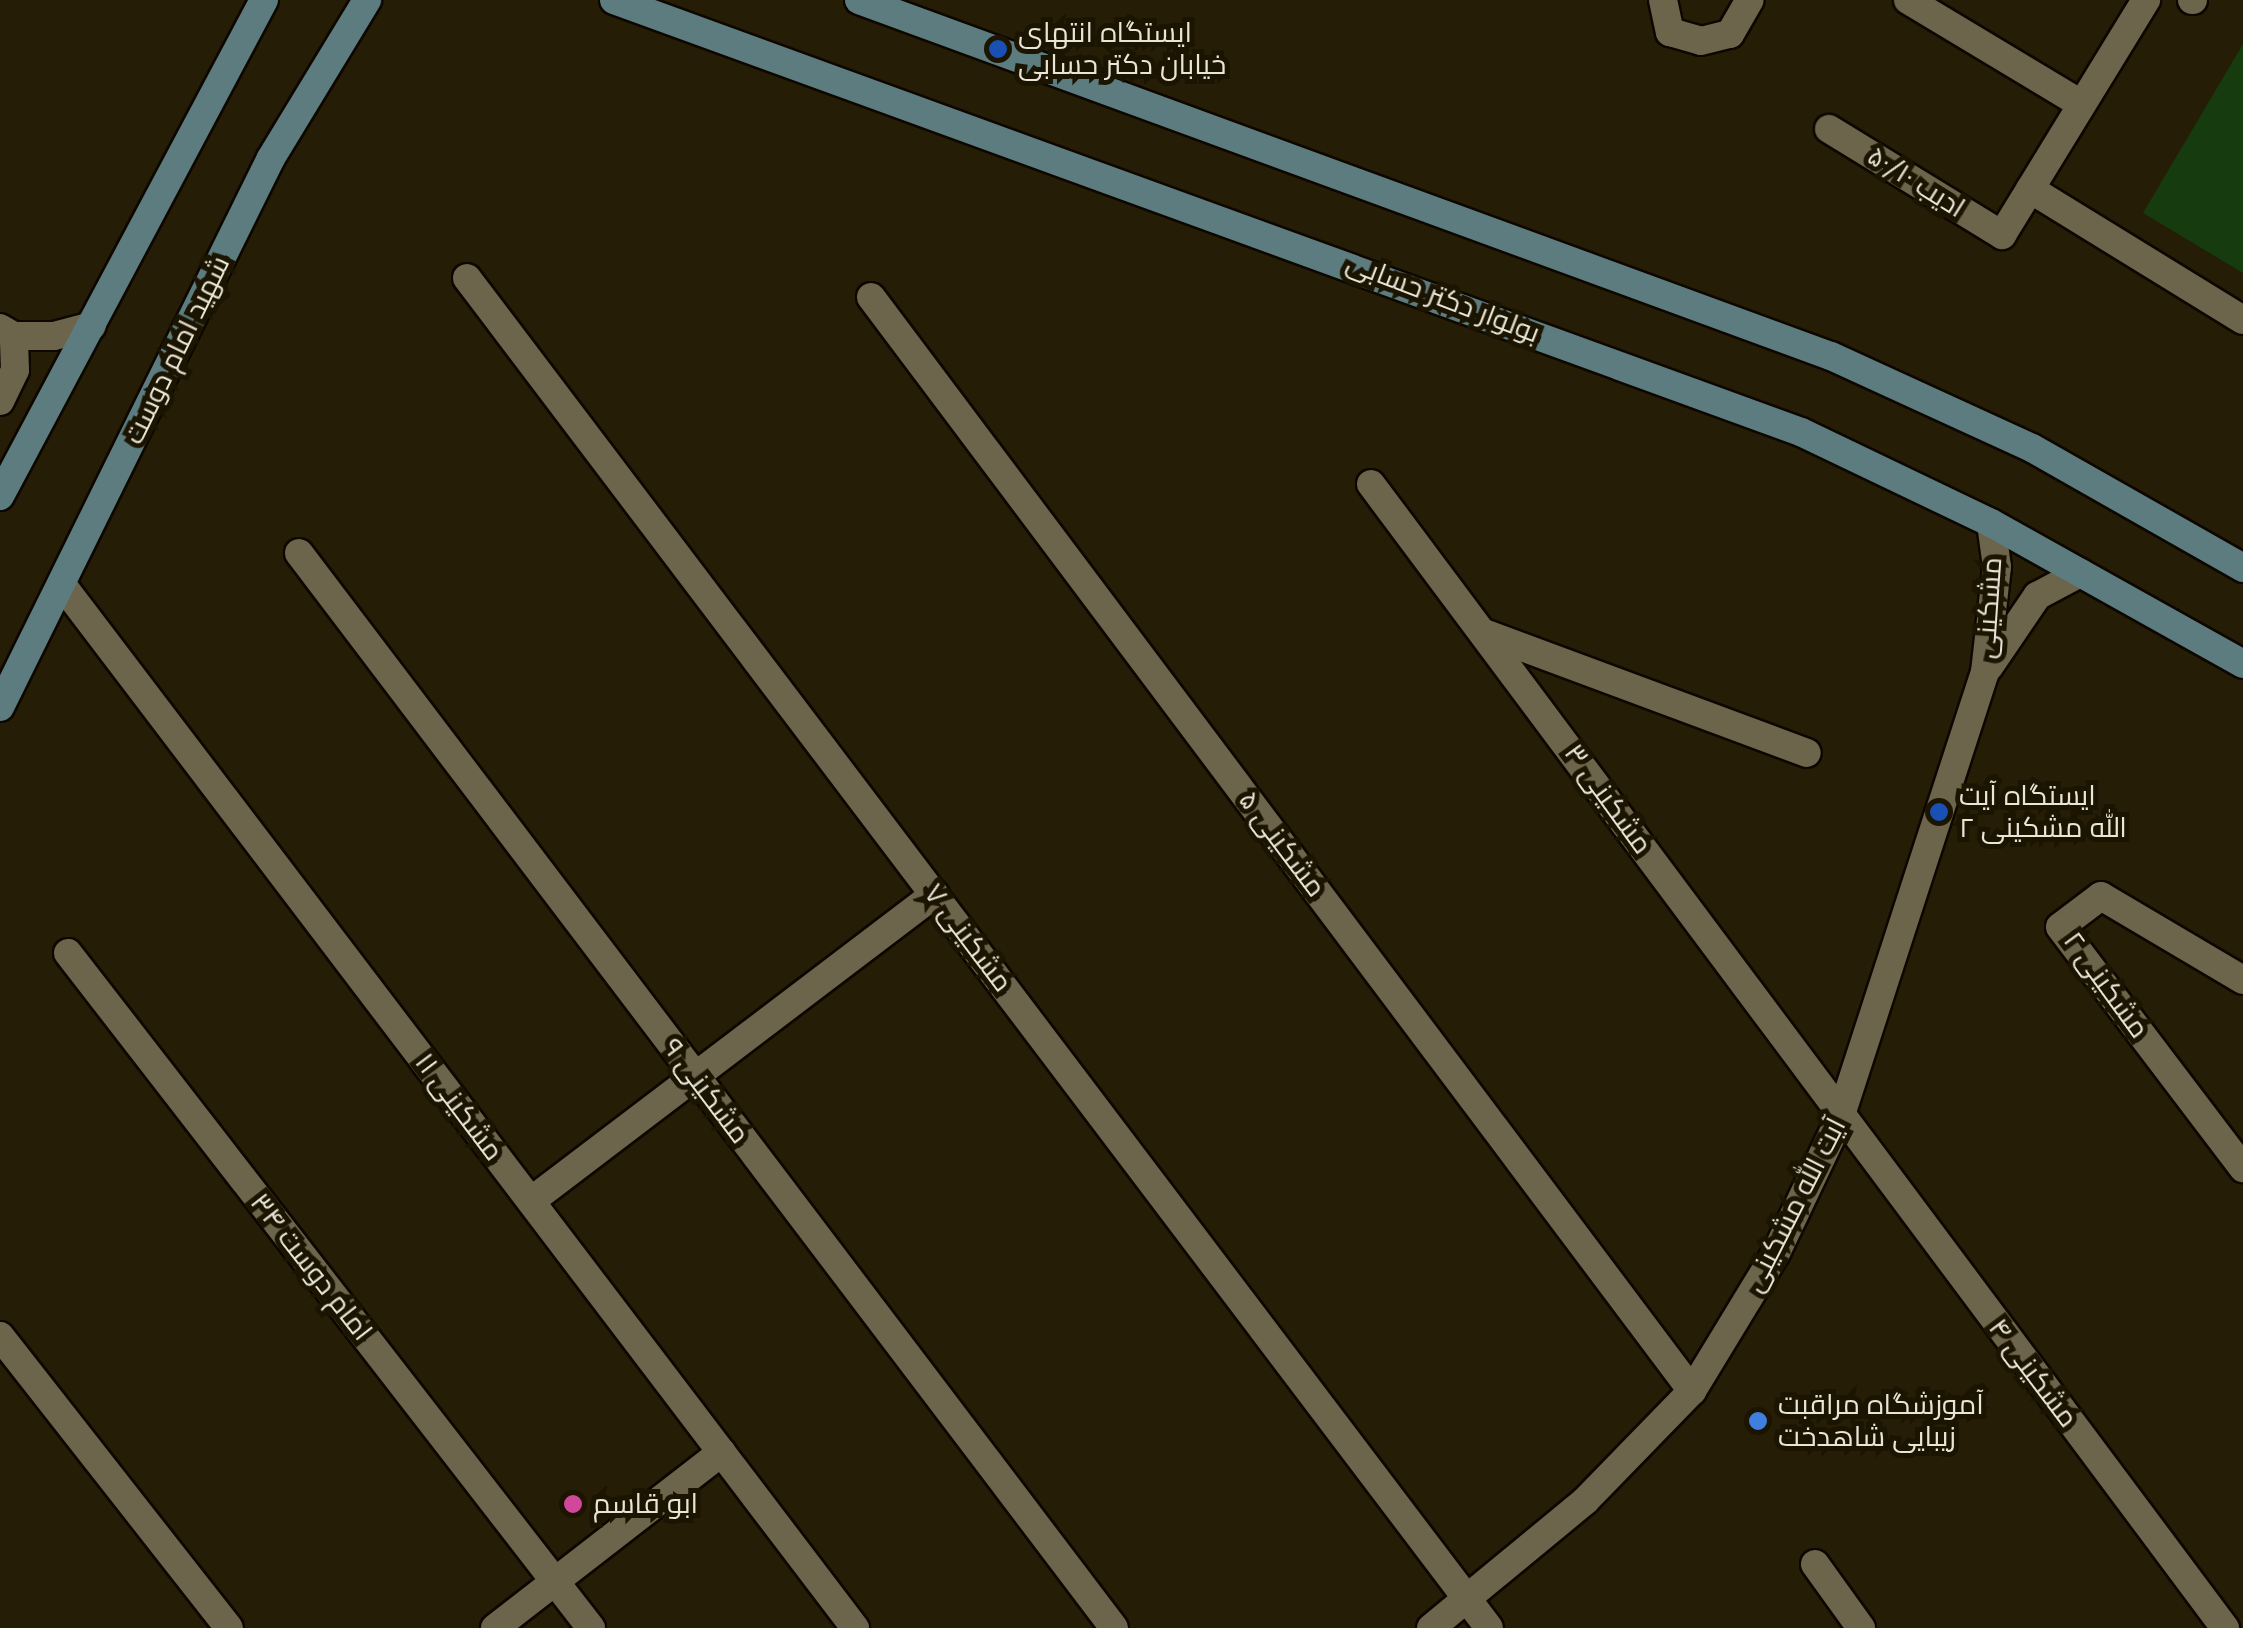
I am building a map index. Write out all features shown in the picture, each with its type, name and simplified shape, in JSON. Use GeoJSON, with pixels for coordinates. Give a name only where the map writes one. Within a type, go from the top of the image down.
{"type":"FeatureCollection","features":[{"type":"Feature","properties":{"kind":"main road"},"geometry":{"type":"LineString","coordinates":[[0,496],[264,0]]}},
{"type":"Feature","properties":{"kind":"main road","name":"شهید امام دوست"},"geometry":{"type":"LineString","coordinates":[[0,707],[271,158],[366,0]]}},
{"type":"Feature","properties":{"kind":"main road","name":"بولوار دکتر حسابی"},"geometry":{"type":"LineString","coordinates":[[614,0],[1801,432],[1991,523],[2243,664]]}},
{"type":"Feature","properties":{"kind":"main road"},"geometry":{"type":"LineString","coordinates":[[860,0],[1831,356],[2032,448],[2243,568]]}},
{"type":"Feature","properties":{"kind":"street"},"geometry":{"type":"LineString","coordinates":[[1663,0],[1670,32],[1701,42],[1730,34],[1750,0]]}},
{"type":"Feature","properties":{"kind":"street"},"geometry":{"type":"LineString","coordinates":[[1908,0],[2080,104]]}},
{"type":"Feature","properties":{"kind":"street"},"geometry":{"type":"LineString","coordinates":[[2146,0],[2030,189],[2243,320]]}},
{"type":"Feature","properties":{"kind":"street","name":"ادیب ۵۰/۱۰"},"geometry":{"type":"LineString","coordinates":[[1829,129],[2002,236],[2030,189]]}},
{"type":"Feature","properties":{"kind":"street","name":"مشکینی ۷"},"geometry":{"type":"LineString","coordinates":[[468,278],[1489,1628]]}},
{"type":"Feature","properties":{"kind":"street","name":"مشکینی ۵"},"geometry":{"type":"LineString","coordinates":[[871,296],[1692,1391]]}},
{"type":"Feature","properties":{"kind":"street"},"geometry":{"type":"LineString","coordinates":[[0,401],[15,370],[7,332],[54,336],[92,326]]}},
{"type":"Feature","properties":{"kind":"street","name":"مشکینی ۳"},"geometry":{"type":"LineString","coordinates":[[1371,484],[1487,634],[1840,1118]]}},
{"type":"Feature","properties":{"kind":"street","name":"مشکینی"},"geometry":{"type":"LineString","coordinates":[[1985,672],[1997,567],[1991,523]]}},
{"type":"Feature","properties":{"kind":"street","name":"مشکینی ۹"},"geometry":{"type":"LineString","coordinates":[[299,553],[1114,1628]]}},
{"type":"Feature","properties":{"kind":"street","name":"مشکینی"},"geometry":{"type":"LineString","coordinates":[[1985,672],[2037,596],[2080,573]]}},
{"type":"Feature","properties":{"kind":"street","name":"مشکینی ۱۱"},"geometry":{"type":"LineString","coordinates":[[62,586],[855,1628]]}},
{"type":"Feature","properties":{"kind":"street"},"geometry":{"type":"LineString","coordinates":[[1487,634],[1807,753]]}},
{"type":"Feature","properties":{"kind":"street","name":"آیت الله مشکینی"},"geometry":{"type":"LineString","coordinates":[[1431,1628],[1585,1501],[1692,1391],[1776,1253],[1840,1118],[1985,672]]}},
{"type":"Feature","properties":{"kind":"street"},"geometry":{"type":"LineString","coordinates":[[532,1201],[935,894]]}},
{"type":"Feature","properties":{"kind":"street","name":"مشکینی ۲"},"geometry":{"type":"LineString","coordinates":[[2243,980],[2100,896],[2060,927],[2243,1168]]}},
{"type":"Feature","properties":{"kind":"street","name":"امام دوست ۳۴"},"geometry":{"type":"LineString","coordinates":[[68,953],[591,1628]]}},
{"type":"Feature","properties":{"kind":"street","name":"مشکینی ۴"},"geometry":{"type":"LineString","coordinates":[[1840,1118],[2226,1628]]}},
{"type":"Feature","properties":{"kind":"street"},"geometry":{"type":"LineString","coordinates":[[0,1336],[229,1628]]}},
{"type":"Feature","properties":{"kind":"street"},"geometry":{"type":"LineString","coordinates":[[495,1628],[722,1452]]}},
{"type":"Feature","properties":{"kind":"street"},"geometry":{"type":"LineString","coordinates":[[1814,1564],[1862,1628]]}},
{"type":"Feature","properties":{"kind":"green space"},"geometry":{"type":"Polygon","coordinates":[[[2243,44],[2243,273],[2143,213],[2243,44]]]}},
{"type":"Feature","properties":{"kind":"place","name":"ایستگاه انتهای خیابان دکتر حسابی"},"geometry":{"type":"Point","coordinates":[998,49]}},
{"type":"Feature","properties":{"kind":"place","name":"ایستگاه آیت الله مشکینی ۲"},"geometry":{"type":"Point","coordinates":[1939,812]}},
{"type":"Feature","properties":{"kind":"place","name":"آموزشگاه مراقبت زیبایی شاهدخت"},"geometry":{"type":"Point","coordinates":[1758,1421]}},
{"type":"Feature","properties":{"kind":"place","name":"ابو قاسم"},"geometry":{"type":"Point","coordinates":[573,1504]}}]}
